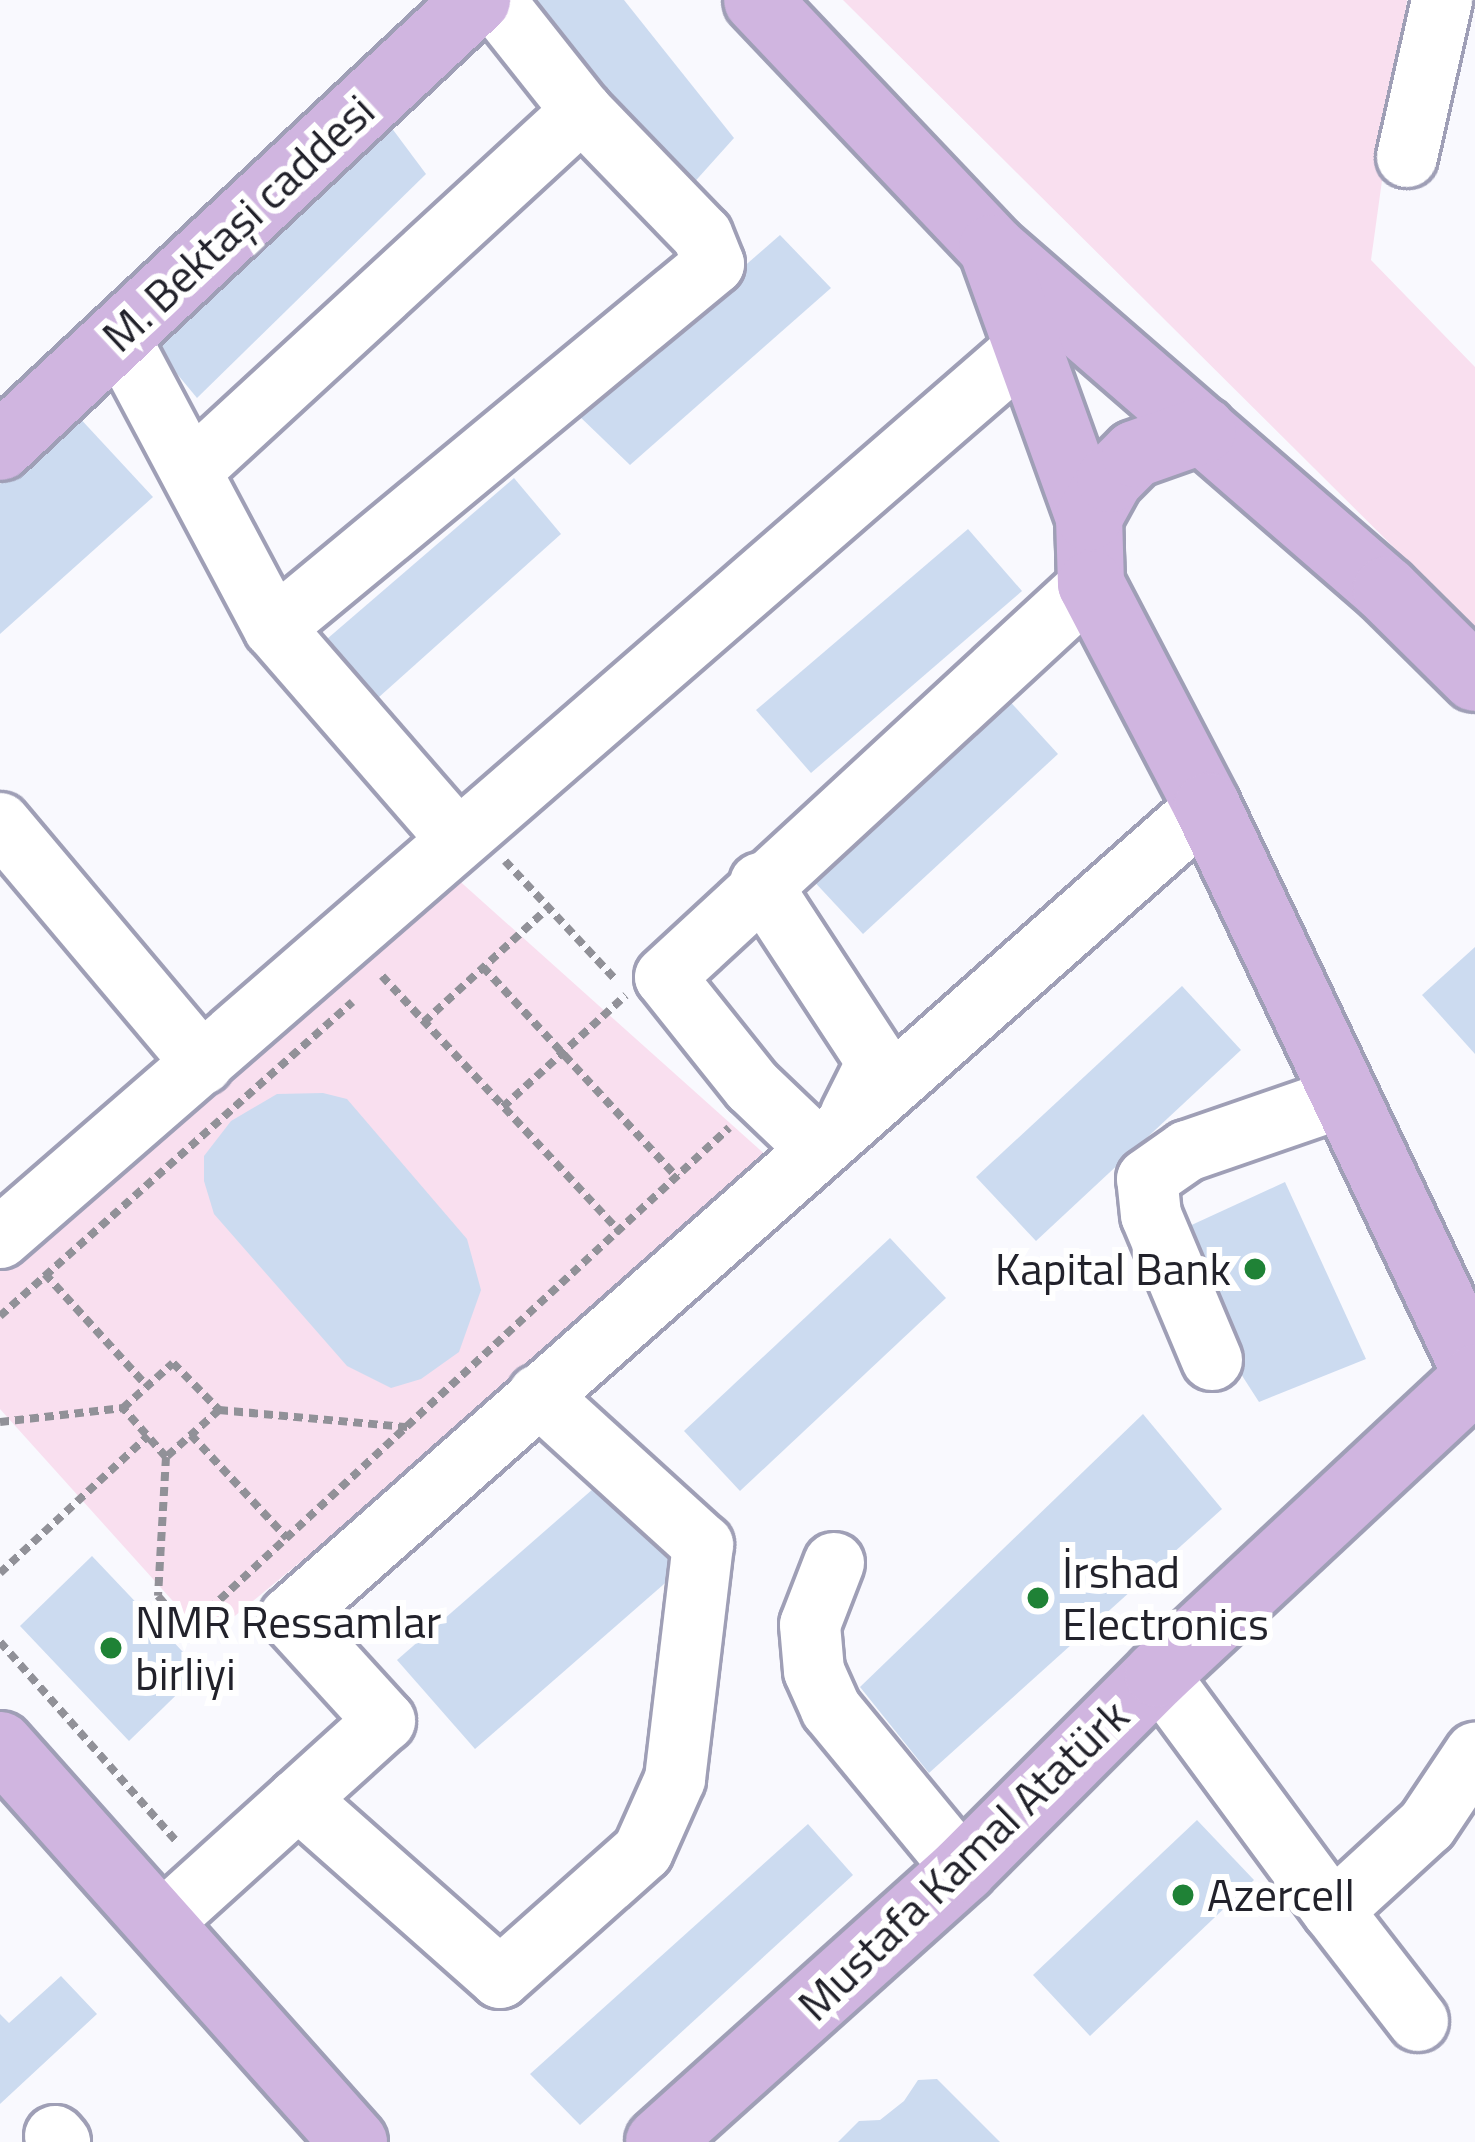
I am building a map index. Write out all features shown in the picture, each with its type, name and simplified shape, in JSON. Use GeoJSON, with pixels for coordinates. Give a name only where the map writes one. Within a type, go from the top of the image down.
{"type":"FeatureCollection","features":[{"type":"Feature","properties":{"kind":"main road","name":"M. Bektaşi caddesi"},"geometry":{"type":"LineString","coordinates":[[0,447],[477,0]]}},
{"type":"Feature","properties":{"kind":"main road"},"geometry":{"type":"LineString","coordinates":[[757,0],[992,248],[1203,430],[1475,678]]}},
{"type":"Feature","properties":{"kind":"main road"},"geometry":{"type":"LineString","coordinates":[[992,248],[1023,350],[1089,517],[1091,584],[1207,806],[1475,1375]]}},
{"type":"Feature","properties":{"kind":"main road"},"geometry":{"type":"LineString","coordinates":[[1089,517],[1135,454],[1203,430]]}},
{"type":"Feature","properties":{"kind":"main road","name":"Mustafa Kamal Atatürk"},"geometry":{"type":"LineString","coordinates":[[659,2142],[963,1869],[1158,1673],[1475,1375]]}},
{"type":"Feature","properties":{"kind":"main road"},"geometry":{"type":"LineString","coordinates":[[0,1745],[354,2142]]}},
{"type":"Feature","properties":{"kind":"street"},"geometry":{"type":"LineString","coordinates":[[274,628],[714,264],[702,235],[582,111],[494,0]]}},
{"type":"Feature","properties":{"kind":"street"},"geometry":{"type":"LineString","coordinates":[[1407,158],[1442,0]]}},
{"type":"Feature","properties":{"kind":"street"},"geometry":{"type":"LineString","coordinates":[[193,469],[582,111]]}},
{"type":"Feature","properties":{"kind":"street"},"geometry":{"type":"LineString","coordinates":[[118,335],[274,628],[473,856]]}},
{"type":"Feature","properties":{"kind":"street"},"geometry":{"type":"LineString","coordinates":[[22,1256],[203,1064],[473,856],[1023,350]]}},
{"type":"Feature","properties":{"kind":"street"},"geometry":{"type":"LineString","coordinates":[[834,1133],[752,1086],[664,977],[760,883],[1091,584]]}},
{"type":"Feature","properties":{"kind":"street"},"geometry":{"type":"LineString","coordinates":[[160,1924],[385,1721],[290,1617],[1207,806]]}},
{"type":"Feature","properties":{"kind":"street"},"geometry":{"type":"LineString","coordinates":[[0,823],[203,1064]]}},
{"type":"Feature","properties":{"kind":"street"},"geometry":{"type":"LineString","coordinates":[[760,883],[877,1062],[834,1133]]}},
{"type":"Feature","properties":{"kind":"street"},"geometry":{"type":"LineString","coordinates":[[1212,1360],[1151,1215],[1147,1178],[1187,1151],[1344,1097]]}},
{"type":"Feature","properties":{"kind":"street"},"geometry":{"type":"LineString","coordinates":[[298,1799],[500,1978],[643,1851],[675,1779],[704,1545],[538,1395]]}},
{"type":"Feature","properties":{"kind":"street"},"geometry":{"type":"LineString","coordinates":[[834,1563],[810,1625],[814,1671],[832,1709],[963,1869]]}},
{"type":"Feature","properties":{"kind":"street"},"geometry":{"type":"LineString","coordinates":[[1158,1673],[1418,2021]]}},
{"type":"Feature","properties":{"kind":"street"},"geometry":{"type":"LineString","coordinates":[[1333,1911],[1427,1825],[1475,1753]]}},
{"type":"Feature","properties":{"kind":"path"},"geometry":{"type":"LineString","coordinates":[[473,856],[506,860],[644,1011]]}},
{"type":"Feature","properties":{"kind":"path"},"geometry":{"type":"LineString","coordinates":[[424,1022],[549,907]]}},
{"type":"Feature","properties":{"kind":"path"},"geometry":{"type":"LineString","coordinates":[[0,1316],[22,1256],[398,962]]}},
{"type":"Feature","properties":{"kind":"path"},"geometry":{"type":"LineString","coordinates":[[483,967],[677,1177]]}},
{"type":"Feature","properties":{"kind":"path"},"geometry":{"type":"LineString","coordinates":[[382,976],[620,1232]]}},
{"type":"Feature","properties":{"kind":"path"},"geometry":{"type":"LineString","coordinates":[[503,1107],[628,994]]}},
{"type":"Feature","properties":{"kind":"path"},"geometry":{"type":"LineString","coordinates":[[123,1408],[166,1457],[158,1596],[188,1630],[740,1118],[752,1086]]}},
{"type":"Feature","properties":{"kind":"path"},"geometry":{"type":"LineString","coordinates":[[22,1256],[146,1385]]}},
{"type":"Feature","properties":{"kind":"path"},"geometry":{"type":"LineString","coordinates":[[1,1418],[123,1408],[173,1363],[219,1410],[407,1427]]}},
{"type":"Feature","properties":{"kind":"path"},"geometry":{"type":"LineString","coordinates":[[166,1457],[219,1410]]}},
{"type":"Feature","properties":{"kind":"path"},"geometry":{"type":"LineString","coordinates":[[0,1573],[148,1436]]}},
{"type":"Feature","properties":{"kind":"path"},"geometry":{"type":"LineString","coordinates":[[191,1436],[287,1538]]}},
{"type":"Feature","properties":{"kind":"path"},"geometry":{"type":"LineString","coordinates":[[0,1642],[210,1880]]}},
{"type":"Feature","properties":{"kind":"shaded area"},"geometry":{"type":"Polygon","coordinates":[[[843,0],[1407,0],[1371,260],[1475,367],[1475,628],[843,0]]]}},
{"type":"Feature","properties":{"kind":"shaded area"},"geometry":{"type":"Polygon","coordinates":[[[435,859],[779,1167],[207,1639],[0,1409],[0,1229],[435,859]]]}},
{"type":"Feature","properties":{"kind":"building"},"geometry":{"type":"Polygon","coordinates":[[[520,0],[624,0],[734,138],[690,187],[520,0]]]}},
{"type":"Feature","properties":{"kind":"building"},"geometry":{"type":"Polygon","coordinates":[[[385,119],[426,174],[197,398],[149,340],[385,119]]]}},
{"type":"Feature","properties":{"kind":"building"},"geometry":{"type":"Polygon","coordinates":[[[780,235],[831,288],[630,465],[576,413],[780,235]]]}},
{"type":"Feature","properties":{"kind":"building"},"geometry":{"type":"Polygon","coordinates":[[[76,414],[153,497],[0,634],[0,484],[76,414]]]}},
{"type":"Feature","properties":{"kind":"building"},"geometry":{"type":"Polygon","coordinates":[[[514,478],[561,534],[369,706],[320,645],[514,478]]]}},
{"type":"Feature","properties":{"kind":"building"},"geometry":{"type":"Polygon","coordinates":[[[968,529],[1022,591],[811,773],[756,710],[968,529]]]}},
{"type":"Feature","properties":{"kind":"building"},"geometry":{"type":"Polygon","coordinates":[[[1005,696],[1058,754],[863,934],[809,876],[1005,696]]]}},
{"type":"Feature","properties":{"kind":"building"},"geometry":{"type":"Polygon","coordinates":[[[1475,947],[1475,1054],[1422,995],[1475,947]]]}},
{"type":"Feature","properties":{"kind":"building"},"geometry":{"type":"Polygon","coordinates":[[[1182,986],[1241,1050],[1036,1241],[976,1177],[1182,986]]]}},
{"type":"Feature","properties":{"kind":"building"},"geometry":{"type":"Polygon","coordinates":[[[323,1093],[347,1099],[467,1239],[481,1290],[459,1352],[421,1379],[391,1388],[347,1366],[214,1214],[204,1181],[204,1156],[231,1121],[277,1094],[323,1093]]]}},
{"type":"Feature","properties":{"kind":"building","name":"Kapital Bank"},"geometry":{"type":"Polygon","coordinates":[[[1285,1182],[1366,1359],[1259,1402],[1196,1304],[1172,1234],[1285,1182]]]}},
{"type":"Feature","properties":{"kind":"building"},"geometry":{"type":"Polygon","coordinates":[[[890,1238],[946,1298],[740,1491],[684,1431],[890,1238]]]}},
{"type":"Feature","properties":{"kind":"building","name":"İrshad Electronics"},"geometry":{"type":"Polygon","coordinates":[[[1143,1414],[1222,1509],[929,1773],[860,1687],[1143,1414]]]}},
{"type":"Feature","properties":{"kind":"building"},"geometry":{"type":"Polygon","coordinates":[[[609,1475],[687,1564],[475,1749],[397,1660],[609,1475]]]}},
{"type":"Feature","properties":{"kind":"building","name":"NMR Ressamlar birliyi"},"geometry":{"type":"Polygon","coordinates":[[[92,1556],[201,1671],[129,1741],[20,1626],[92,1556]]]}},
{"type":"Feature","properties":{"kind":"building"},"geometry":{"type":"Polygon","coordinates":[[[1197,1820],[1254,1880],[1090,2036],[1033,1975],[1197,1820]]]}},
{"type":"Feature","properties":{"kind":"building"},"geometry":{"type":"Polygon","coordinates":[[[808,1824],[853,1875],[580,2125],[530,2074],[808,1824]]]}},
{"type":"Feature","properties":{"kind":"building"},"geometry":{"type":"Polygon","coordinates":[[[61,1976],[97,2014],[0,2104],[0,2014],[9,2023],[61,1976]]]}},
{"type":"Feature","properties":{"kind":"building"},"geometry":{"type":"Polygon","coordinates":[[[937,2079],[1000,2142],[838,2142],[859,2121],[880,2120],[904,2101],[918,2080],[937,2079]]]}},
{"type":"Feature","properties":{"kind":"place","name":"Kapital Bank"},"geometry":{"type":"Point","coordinates":[1255,1269]}},
{"type":"Feature","properties":{"kind":"place","name":"İrshad Electronics"},"geometry":{"type":"Point","coordinates":[1038,1598]}},
{"type":"Feature","properties":{"kind":"place","name":"NMR Ressamlar birliyi"},"geometry":{"type":"Point","coordinates":[111,1648]}},
{"type":"Feature","properties":{"kind":"place","name":"Azercell"},"geometry":{"type":"Point","coordinates":[1183,1895]}}]}
